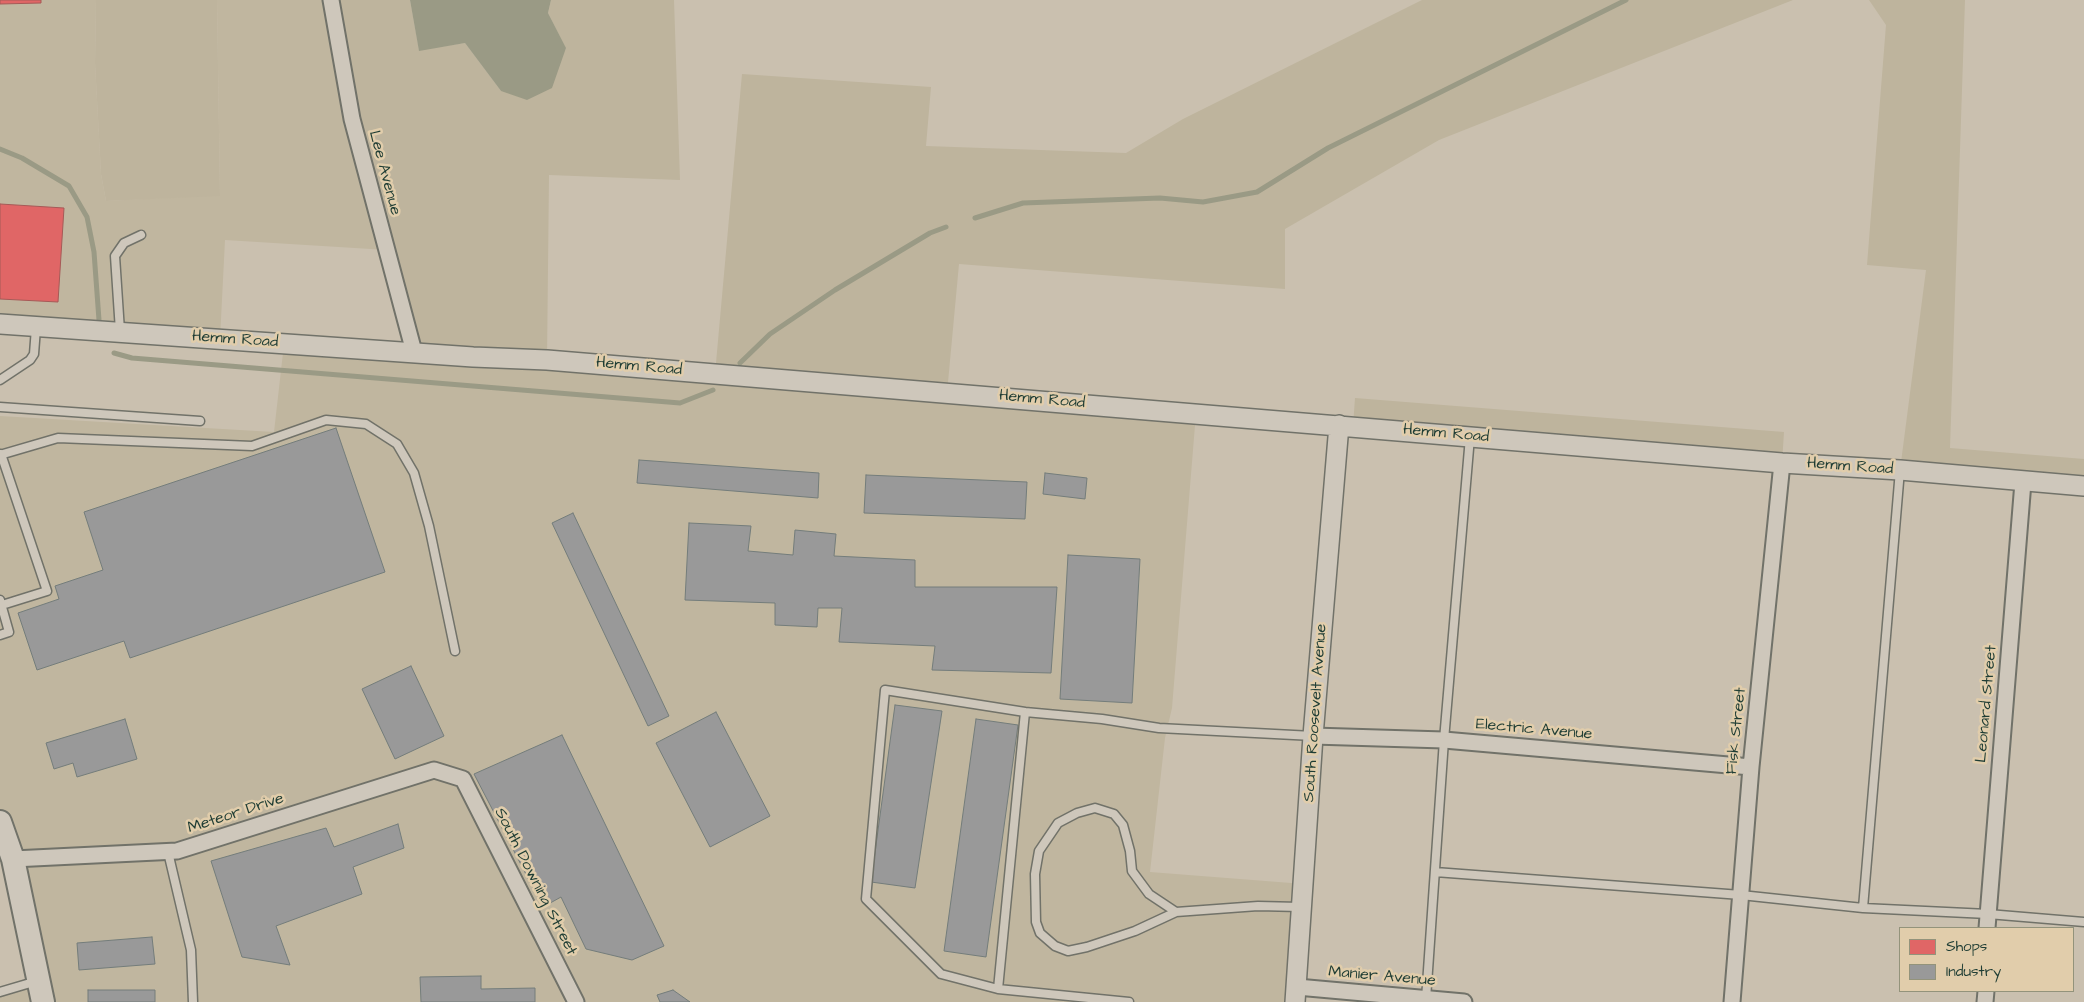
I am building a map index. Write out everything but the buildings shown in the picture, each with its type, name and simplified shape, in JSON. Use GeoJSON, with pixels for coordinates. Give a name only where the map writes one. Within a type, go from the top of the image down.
{"type":"FeatureCollection","features":[{"type":"Feature","properties":{"kind":"main road"},"geometry":{"type":"LineString","coordinates":[[0,822],[12,859],[41,991]]}},
{"type":"Feature","properties":{"kind":"street","name":"Lee Avenue"},"geometry":{"type":"LineString","coordinates":[[331,0],[352,118],[414,352]]}},
{"type":"Feature","properties":{"kind":"street","name":"Hemm Road"},"geometry":{"type":"LineString","coordinates":[[0,324],[548,360],[1782,463],[1900,470],[2084,486]]}},
{"type":"Feature","properties":{"kind":"street","name":"South Roosevelt Avenue"},"geometry":{"type":"LineString","coordinates":[[1296,994],[1313,736],[1339,425]]}},
{"type":"Feature","properties":{"kind":"street","name":"Fisk Street"},"geometry":{"type":"LineString","coordinates":[[1732,1002],[1751,767],[1782,463]]}},
{"type":"Feature","properties":{"kind":"street","name":"Leonard Street"},"geometry":{"type":"LineString","coordinates":[[1987,921],[2023,482]]}},
{"type":"Feature","properties":{"kind":"street","name":"Electric Avenue"},"geometry":{"type":"LineString","coordinates":[[1313,736],[1444,740],[1751,767]]}},
{"type":"Feature","properties":{"kind":"street","name":"Meteor Drive"},"geometry":{"type":"LineString","coordinates":[[12,859],[178,851],[434,770],[463,779]]}},
{"type":"Feature","properties":{"kind":"street","name":"South Downing Street"},"geometry":{"type":"LineString","coordinates":[[463,779],[576,1002]]}},
{"type":"Feature","properties":{"kind":"street","name":"Manier Avenue"},"geometry":{"type":"LineString","coordinates":[[1296,994],[1464,1002]]}},
{"type":"Feature","properties":{"kind":"lane"},"geometry":{"type":"LineString","coordinates":[[120,332],[116,256],[124,243],[141,236]]}},
{"type":"Feature","properties":{"kind":"lane"},"geometry":{"type":"LineString","coordinates":[[0,380],[30,360],[34,354],[36,326]]}},
{"type":"Feature","properties":{"kind":"lane"},"geometry":{"type":"LineString","coordinates":[[0,408],[200,421]]}},
{"type":"Feature","properties":{"kind":"lane"},"geometry":{"type":"LineString","coordinates":[[0,635],[9,632],[1,603],[47,591],[0,454],[58,438],[252,446],[326,420],[366,424],[397,444],[414,473],[429,526],[455,651]]}},
{"type":"Feature","properties":{"kind":"lane"},"geometry":{"type":"LineString","coordinates":[[1426,999],[1444,740],[1470,436]]}},
{"type":"Feature","properties":{"kind":"lane"},"geometry":{"type":"LineString","coordinates":[[1863,908],[1900,470]]}},
{"type":"Feature","properties":{"kind":"lane"},"geometry":{"type":"LineString","coordinates":[[1128,1002],[998,989],[941,974],[866,898],[885,690],[1025,712],[1159,728],[1313,736]]}},
{"type":"Feature","properties":{"kind":"lane"},"geometry":{"type":"LineString","coordinates":[[998,989],[1025,712]]}},
{"type":"Feature","properties":{"kind":"lane"},"geometry":{"type":"LineString","coordinates":[[1176,912],[1149,894],[1132,871],[1130,851],[1123,825],[1114,814],[1095,808],[1077,813],[1058,823],[1039,851],[1035,874],[1036,922],[1040,933],[1055,946],[1068,951],[1087,947],[1135,930],[1176,912],[1258,906],[1302,907]]}},
{"type":"Feature","properties":{"kind":"lane"},"geometry":{"type":"LineString","coordinates":[[168,852],[191,950],[193,1002]]}},
{"type":"Feature","properties":{"kind":"lane"},"geometry":{"type":"LineString","coordinates":[[1435,872],[1740,895],[1987,921],[2084,922]]}},
{"type":"Feature","properties":{"kind":"lane"},"geometry":{"type":"LineString","coordinates":[[0,992],[41,991]]}},
{"type":"Feature","properties":{"kind":"shaded area"},"geometry":{"type":"Polygon","coordinates":[[[0,0],[96,0],[95,63],[101,174],[106,201],[220,195],[217,0],[331,0],[387,250],[225,240],[220,339],[0,324],[0,0]]]}},
{"type":"Feature","properties":{"kind":"shaded area"},"geometry":{"type":"Polygon","coordinates":[[[96,0],[217,0],[220,196],[106,201],[101,174],[95,63],[96,0]]]}},
{"type":"Feature","properties":{"kind":"shaded area"},"geometry":{"type":"Polygon","coordinates":[[[331,0],[410,0],[419,50],[465,43],[501,91],[566,49],[548,13],[551,0],[674,0],[680,180],[549,175],[547,360],[414,352],[331,0]]]}},
{"type":"Feature","properties":{"kind":"shaded area"},"geometry":{"type":"Polygon","coordinates":[[[410,0],[551,0],[548,13],[566,48],[552,88],[527,100],[501,91],[465,43],[419,51],[410,0]]]}},
{"type":"Feature","properties":{"kind":"shaded area"},"geometry":{"type":"Polygon","coordinates":[[[1422,0],[1793,0],[1439,140],[1285,229],[1285,289],[959,264],[947,393],[715,374],[742,74],[931,87],[926,146],[1126,153],[1183,119],[1422,0]]]}},
{"type":"Feature","properties":{"kind":"shaded area"},"geometry":{"type":"Polygon","coordinates":[[[1869,0],[1965,0],[1950,448],[2084,459],[2084,486],[1900,470],[1926,270],[1867,265],[1886,25],[1869,0]]]}},
{"type":"Feature","properties":{"kind":"shaded area"},"geometry":{"type":"Polygon","coordinates":[[[284,344],[1196,413],[1172,708],[1165,738],[1150,872],[1304,884],[1295,1002],[0,1002],[0,992],[38,981],[0,822],[0,416],[274,432],[284,344]]]}},
{"type":"Feature","properties":{"kind":"shaded area"},"geometry":{"type":"Polygon","coordinates":[[[1355,398],[1784,432],[1782,463],[1353,426],[1355,398]]]}},
{"type":"Feature","properties":{"kind":"waterway"},"geometry":{"type":"LineString","coordinates":[[975,218],[1023,203],[1160,198],[1203,202],[1257,192],[1328,148],[1626,0]]}},
{"type":"Feature","properties":{"kind":"waterway"},"geometry":{"type":"LineString","coordinates":[[0,149],[22,158],[69,186],[87,217],[94,252],[99,320]]}},
{"type":"Feature","properties":{"kind":"waterway"},"geometry":{"type":"LineString","coordinates":[[740,363],[770,334],[835,290],[930,233],[946,227]]}},
{"type":"Feature","properties":{"kind":"waterway"},"geometry":{"type":"LineString","coordinates":[[114,353],[132,358],[680,403],[713,390]]}}]}
